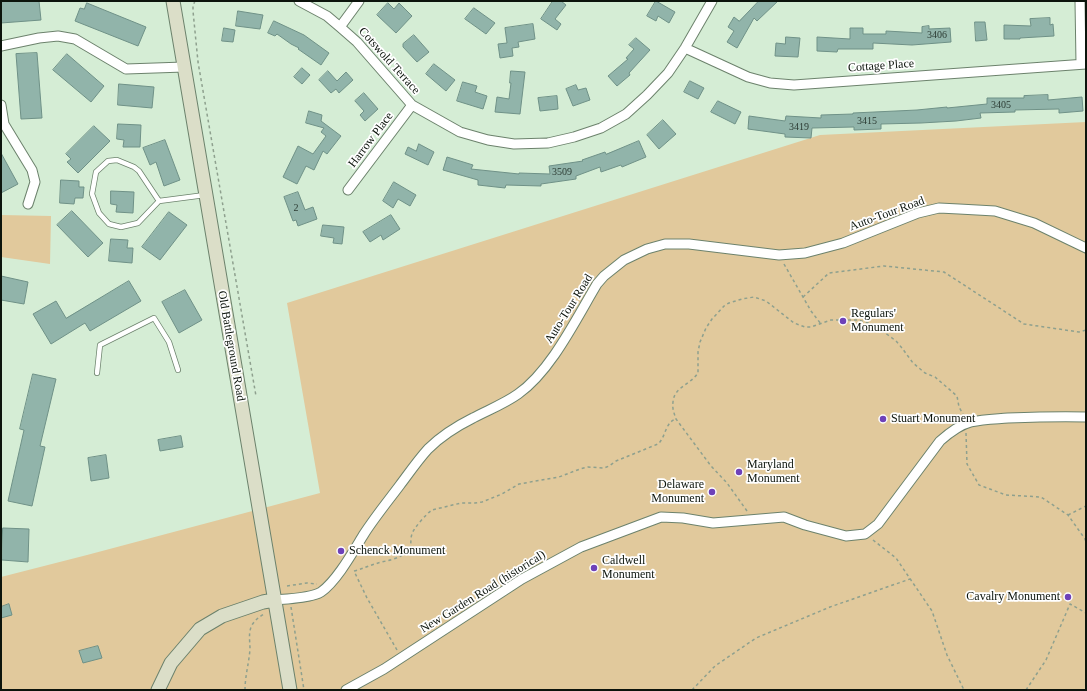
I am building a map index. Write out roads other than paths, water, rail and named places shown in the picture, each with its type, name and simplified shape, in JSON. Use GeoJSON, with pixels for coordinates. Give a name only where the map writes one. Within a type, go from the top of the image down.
{"type":"FeatureCollection","features":[{"type":"Feature","properties":{"kind":"street","name":"Old Battleground Road"},"geometry":{"type":"LineString","coordinates":[[173,1],[290,690]]}},
{"type":"Feature","properties":{"kind":"street","name":"Cotswold Terrace"},"geometry":{"type":"LineString","coordinates":[[299,1],[327,16],[357,42],[412,105],[460,132],[488,140],[514,144],[548,143],[574,137],[602,128],[626,114],[668,73],[685,48],[712,1]]}},
{"type":"Feature","properties":{"kind":"street"},"geometry":{"type":"LineString","coordinates":[[340,27],[359,1]]}},
{"type":"Feature","properties":{"kind":"street"},"geometry":{"type":"LineString","coordinates":[[1080,1],[1084,64]]}},
{"type":"Feature","properties":{"kind":"street"},"geometry":{"type":"LineString","coordinates":[[1,46],[58,36],[75,39],[126,70],[184,67]]}},
{"type":"Feature","properties":{"kind":"street","name":"Cottage Place"},"geometry":{"type":"LineString","coordinates":[[685,48],[748,77],[770,82],[794,84],[1084,64]]}},
{"type":"Feature","properties":{"kind":"street"},"geometry":{"type":"LineString","coordinates":[[1,105],[4,124],[32,170],[35,182],[28,204]]}},
{"type":"Feature","properties":{"kind":"street","name":"Harrow Place"},"geometry":{"type":"LineString","coordinates":[[348,190],[412,105]]}},
{"type":"Feature","properties":{"kind":"street","name":"Auto-Tour Road"},"geometry":{"type":"LineString","coordinates":[[274,600],[311,596],[328,586],[344,565],[372,522],[429,449],[448,433],[472,418],[519,394],[550,362],[597,284],[604,276],[624,260],[647,248],[665,244],[689,244],[779,255],[805,254],[843,243],[918,213],[939,208],[995,211],[1034,223],[1086,248]]}},
{"type":"Feature","properties":{"kind":"street","name":"New Garden Road (historical)"},"geometry":{"type":"LineString","coordinates":[[346,690],[402,658],[522,578],[581,547],[661,517],[683,518],[713,523],[784,518],[846,536],[865,534],[878,524],[940,441],[959,426],[988,419],[1053,416],[1086,417]]}},
{"type":"Feature","properties":{"kind":"street"},"geometry":{"type":"LineString","coordinates":[[158,690],[171,663],[200,629],[222,616],[263,602],[274,600]]}},
{"type":"Feature","properties":{"kind":"lane"},"geometry":{"type":"LineString","coordinates":[[159,201],[143,176],[134,167],[117,160],[108,161],[96,172],[92,194],[99,213],[109,224],[121,227],[138,223],[159,201],[205,195]]}},
{"type":"Feature","properties":{"kind":"lane"},"geometry":{"type":"LineString","coordinates":[[97,373],[100,345],[154,318],[169,342],[178,370]]}},
{"type":"Feature","properties":{"kind":"place","name":"Regulars' Monument"},"geometry":{"type":"Point","coordinates":[843,321]}},
{"type":"Feature","properties":{"kind":"place","name":"Stuart Monument"},"geometry":{"type":"Point","coordinates":[883,419]}},
{"type":"Feature","properties":{"kind":"place","name":"Maryland Monument"},"geometry":{"type":"Point","coordinates":[739,472]}},
{"type":"Feature","properties":{"kind":"place","name":"Delaware Monument"},"geometry":{"type":"Point","coordinates":[712,492]}},
{"type":"Feature","properties":{"kind":"place","name":"Schenck Monument"},"geometry":{"type":"Point","coordinates":[341,551]}},
{"type":"Feature","properties":{"kind":"place","name":"Caldwell Monument"},"geometry":{"type":"Point","coordinates":[594,568]}},
{"type":"Feature","properties":{"kind":"place","name":"Cavalry Monument"},"geometry":{"type":"Point","coordinates":[1068,597]}}]}
